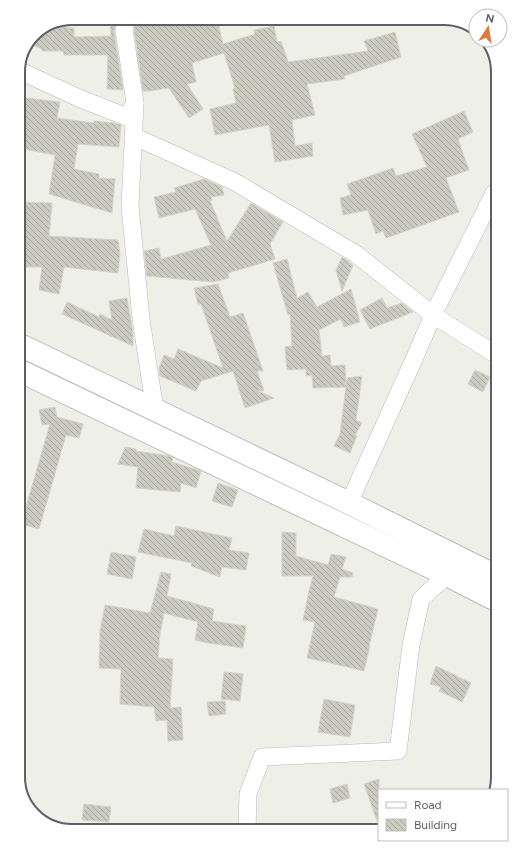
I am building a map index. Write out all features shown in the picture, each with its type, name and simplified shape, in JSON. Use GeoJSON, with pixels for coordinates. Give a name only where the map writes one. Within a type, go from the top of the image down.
{"type":"FeatureCollection","features":[{"type":"Feature","properties":{"kind":"street"},"geometry":{"type":"LineString","coordinates":[[125,25],[124,30],[135,103],[130,206],[141,319],[155,410]]}},
{"type":"Feature","properties":{"kind":"street"},"geometry":{"type":"LineString","coordinates":[[25,73],[81,99],[127,117],[135,103]]}},
{"type":"Feature","properties":{"kind":"street"},"geometry":{"type":"LineString","coordinates":[[133,136],[235,182],[356,254],[433,315],[491,352]]}},
{"type":"Feature","properties":{"kind":"street"},"geometry":{"type":"LineString","coordinates":[[349,503],[433,315],[491,199]]}},
{"type":"Feature","properties":{"kind":"street"},"geometry":{"type":"LineString","coordinates":[[25,347],[349,503],[491,574]]}},
{"type":"Feature","properties":{"kind":"street"},"geometry":{"type":"LineString","coordinates":[[25,373],[491,597]]}},
{"type":"Feature","properties":{"kind":"street"},"geometry":{"type":"LineString","coordinates":[[247,824],[248,794],[262,757],[398,751],[412,645],[421,599],[447,575]]}},
{"type":"Feature","properties":{"kind":"building"},"geometry":{"type":"Polygon","coordinates":[[[110,25],[115,25],[114,31],[123,90],[107,89],[108,55],[64,55],[63,51],[42,51],[42,49],[33,46],[48,31],[63,26],[67,26],[67,28],[74,28],[74,37],[111,36],[110,25]]]}},
{"type":"Feature","properties":{"kind":"building"},"geometry":{"type":"Polygon","coordinates":[[[135,25],[219,25],[223,44],[255,34],[254,30],[274,26],[277,42],[281,41],[288,62],[368,51],[364,41],[395,32],[401,57],[344,76],[345,79],[307,84],[315,115],[292,120],[295,146],[312,143],[313,156],[275,162],[269,125],[215,135],[210,109],[236,103],[233,89],[235,88],[224,53],[192,63],[196,82],[187,84],[203,109],[189,118],[169,88],[143,91],[134,30],[135,25]]]}},
{"type":"Feature","properties":{"kind":"building"},"geometry":{"type":"Polygon","coordinates":[[[25,98],[60,102],[57,118],[94,123],[94,121],[114,123],[121,125],[119,147],[78,144],[74,169],[99,174],[99,178],[115,179],[112,213],[49,194],[55,155],[25,149],[25,98]]]}},
{"type":"Feature","properties":{"kind":"building"},"geometry":{"type":"Polygon","coordinates":[[[464,111],[473,132],[458,139],[469,170],[446,178],[459,212],[386,238],[383,231],[376,234],[368,210],[343,215],[340,198],[351,195],[347,184],[393,168],[396,176],[427,167],[412,134],[464,111]]]}},
{"type":"Feature","properties":{"kind":"building"},"geometry":{"type":"Polygon","coordinates":[[[204,179],[222,187],[224,195],[211,197],[212,200],[210,201],[227,241],[251,203],[283,222],[270,244],[275,259],[228,273],[229,278],[213,282],[147,276],[144,251],[159,248],[161,259],[211,245],[195,209],[159,218],[154,197],[176,192],[174,188],[204,179]]]}},
{"type":"Feature","properties":{"kind":"building"},"geometry":{"type":"Polygon","coordinates":[[[25,202],[52,203],[49,236],[118,240],[120,254],[118,273],[64,267],[59,294],[39,290],[42,267],[25,267],[25,202]]]}},
{"type":"Feature","properties":{"kind":"building"},"geometry":{"type":"Polygon","coordinates":[[[342,257],[353,265],[342,291],[336,270],[342,257]]]}},
{"type":"Feature","properties":{"kind":"building"},"geometry":{"type":"Polygon","coordinates":[[[287,259],[297,298],[308,292],[317,307],[351,289],[360,322],[344,327],[341,319],[319,330],[322,356],[330,355],[331,366],[345,365],[346,387],[313,388],[312,375],[306,376],[306,369],[287,370],[285,347],[292,346],[290,314],[288,315],[273,263],[287,259]]]}},
{"type":"Feature","properties":{"kind":"building"},"geometry":{"type":"Polygon","coordinates":[[[218,284],[230,317],[243,313],[263,371],[257,371],[264,391],[258,391],[274,398],[245,408],[233,371],[201,381],[196,391],[160,376],[159,368],[164,355],[174,359],[178,349],[223,368],[201,304],[198,304],[194,288],[218,284]]]}},
{"type":"Feature","properties":{"kind":"building"},"geometry":{"type":"Polygon","coordinates":[[[127,298],[133,333],[133,346],[62,314],[67,302],[99,317],[100,314],[112,320],[109,301],[127,298]]]}},
{"type":"Feature","properties":{"kind":"building"},"geometry":{"type":"Polygon","coordinates":[[[382,298],[387,308],[402,303],[413,312],[370,329],[360,310],[382,298]]]}},
{"type":"Feature","properties":{"kind":"building"},"geometry":{"type":"Polygon","coordinates":[[[475,370],[490,377],[483,392],[468,384],[475,370]]]}},
{"type":"Feature","properties":{"kind":"building"},"geometry":{"type":"Polygon","coordinates":[[[362,376],[356,420],[362,423],[355,435],[357,436],[350,453],[334,446],[340,434],[347,378],[362,376]]]}},
{"type":"Feature","properties":{"kind":"building"},"geometry":{"type":"Polygon","coordinates":[[[55,407],[57,417],[83,424],[79,438],[66,435],[39,529],[25,525],[25,510],[50,424],[42,425],[39,410],[55,407]]]}},
{"type":"Feature","properties":{"kind":"building"},"geometry":{"type":"Polygon","coordinates":[[[125,447],[136,449],[136,451],[169,456],[173,458],[172,462],[201,471],[196,488],[181,483],[180,492],[136,488],[138,467],[118,464],[125,447]]]}},
{"type":"Feature","properties":{"kind":"building"},"geometry":{"type":"Polygon","coordinates":[[[218,483],[238,490],[232,507],[212,501],[218,483]]]}},
{"type":"Feature","properties":{"kind":"building"},"geometry":{"type":"Polygon","coordinates":[[[176,526],[232,538],[229,550],[249,553],[246,570],[222,567],[220,577],[191,566],[192,563],[138,552],[144,529],[174,536],[176,526]]]}},
{"type":"Feature","properties":{"kind":"building"},"geometry":{"type":"Polygon","coordinates":[[[282,532],[296,533],[296,556],[328,565],[331,554],[346,557],[342,569],[353,573],[352,577],[340,577],[334,597],[378,609],[364,671],[307,658],[315,622],[303,620],[313,576],[282,576],[282,532]]]}},
{"type":"Feature","properties":{"kind":"building"},"geometry":{"type":"Polygon","coordinates":[[[111,552],[136,557],[132,579],[107,574],[111,552]]]}},
{"type":"Feature","properties":{"kind":"building"},"geometry":{"type":"Polygon","coordinates":[[[161,572],[171,574],[167,596],[214,609],[212,621],[246,626],[243,648],[208,643],[195,640],[198,622],[164,613],[158,658],[173,659],[170,708],[181,707],[183,740],[168,741],[167,720],[156,721],[154,707],[120,704],[121,669],[99,668],[100,631],[105,605],[150,613],[161,572]]]}},
{"type":"Feature","properties":{"kind":"building"},"geometry":{"type":"Polygon","coordinates":[[[436,666],[471,683],[462,702],[439,691],[441,687],[430,684],[436,666]]]}},
{"type":"Feature","properties":{"kind":"building"},"geometry":{"type":"Polygon","coordinates":[[[224,672],[243,674],[240,701],[221,699],[224,672]]]}},
{"type":"Feature","properties":{"kind":"building"},"geometry":{"type":"Polygon","coordinates":[[[324,699],[355,705],[350,737],[318,732],[324,699]]]}},
{"type":"Feature","properties":{"kind":"building"},"geometry":{"type":"Polygon","coordinates":[[[225,701],[226,714],[209,716],[207,702],[225,701]]]}},
{"type":"Feature","properties":{"kind":"building"},"geometry":{"type":"Polygon","coordinates":[[[379,779],[378,821],[377,821],[364,784],[379,779]]]}},
{"type":"Feature","properties":{"kind":"building"},"geometry":{"type":"Polygon","coordinates":[[[347,784],[350,798],[333,803],[330,789],[347,784]]]}},
{"type":"Feature","properties":{"kind":"building"},"geometry":{"type":"Polygon","coordinates":[[[84,804],[111,807],[109,822],[82,820],[84,804]]]}}]}
